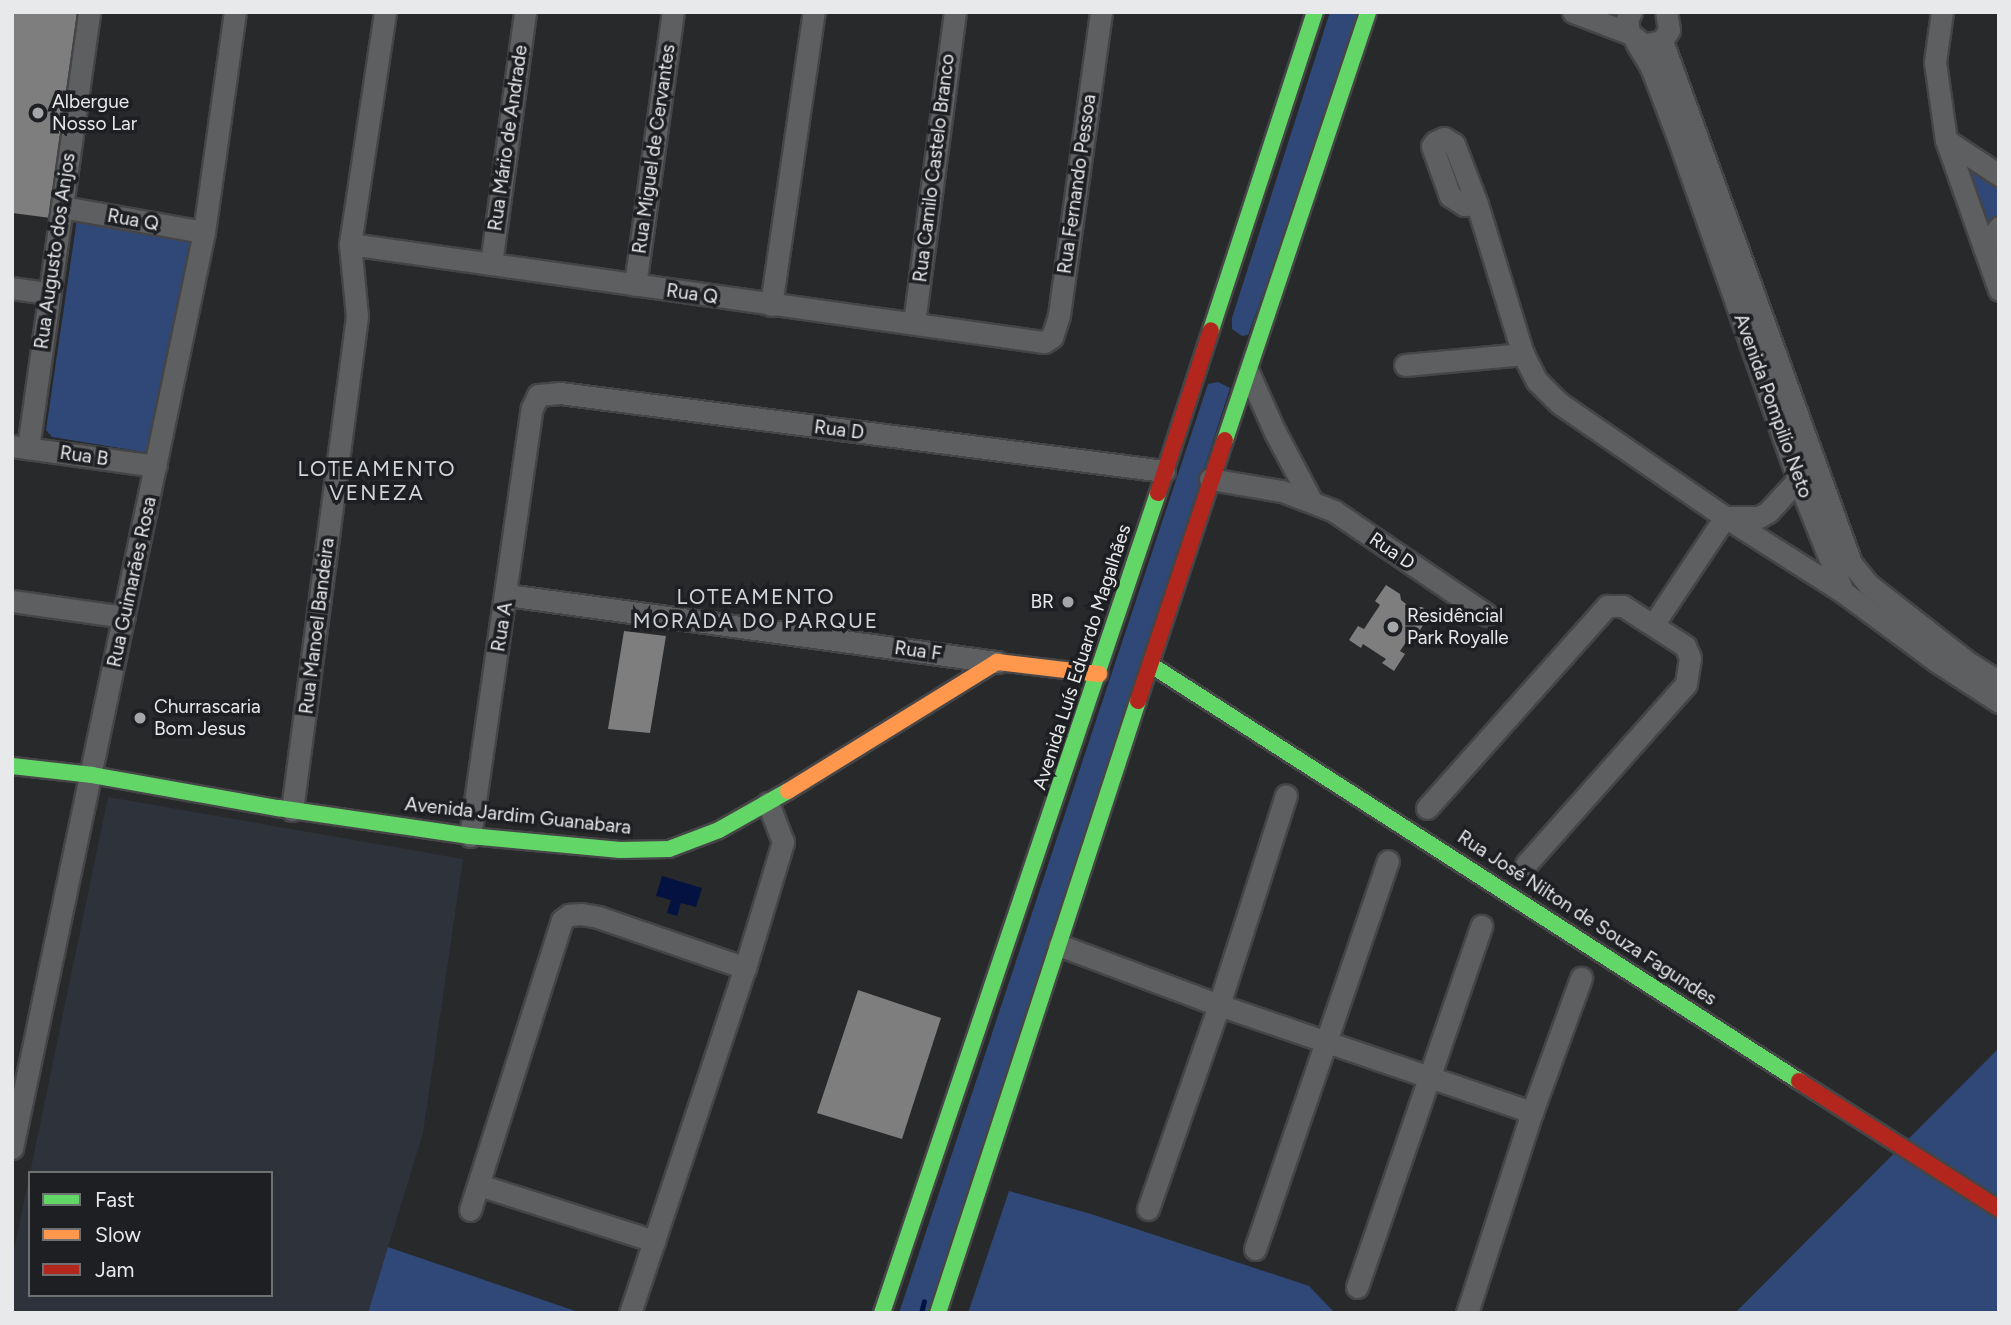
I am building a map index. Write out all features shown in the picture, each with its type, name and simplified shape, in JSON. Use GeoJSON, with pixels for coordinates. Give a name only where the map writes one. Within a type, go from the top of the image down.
{"type":"FeatureCollection","features":[{"type":"Feature","properties":{"kind":"main road","name":"Avenida Luís Eduardo Magalhães"},"geometry":{"type":"LineString","coordinates":[[880,1313],[1099,674],[1315,12]]}},
{"type":"Feature","properties":{"kind":"main road"},"geometry":{"type":"LineString","coordinates":[[938,1313],[1210,479],[1249,374],[1368,12]]}},
{"type":"Feature","properties":{"kind":"main road"},"geometry":{"type":"LineString","coordinates":[[1212,326],[1219,345],[1230,352],[1258,347]]}},
{"type":"Feature","properties":{"kind":"main road"},"geometry":{"type":"LineString","coordinates":[[1185,406],[1200,400],[1214,403],[1228,427]]}},
{"type":"Feature","properties":{"kind":"main road"},"geometry":{"type":"LineString","coordinates":[[997,662],[1099,674]]}},
{"type":"Feature","properties":{"kind":"main road","name":"Avenida Jardim Guanabara"},"geometry":{"type":"LineString","coordinates":[[12,766],[92,775],[292,810],[470,836],[620,850],[668,849],[719,830],[768,803],[997,662]]}},
{"type":"Feature","properties":{"kind":"main road","name":"Rua José Nilton de Souza Fagundes"},"geometry":{"type":"LineString","coordinates":[[1151,665],[1999,1209]]}},
{"type":"Feature","properties":{"kind":"street","name":"Rua Augusto dos Anjos"},"geometry":{"type":"LineString","coordinates":[[20,447],[49,293],[89,12]]}},
{"type":"Feature","properties":{"kind":"street","name":"Rua Guimarães Rosa"},"geometry":{"type":"LineString","coordinates":[[12,1148],[204,232],[234,12]]}},
{"type":"Feature","properties":{"kind":"street","name":"Rua Manoel Bandeira"},"geometry":{"type":"LineString","coordinates":[[357,316],[350,244],[385,12]]}},
{"type":"Feature","properties":{"kind":"street","name":"Rua Mário de Andrade"},"geometry":{"type":"LineString","coordinates":[[491,264],[525,12]]}},
{"type":"Feature","properties":{"kind":"street","name":"Rua Miguel de Cervantes"},"geometry":{"type":"LineString","coordinates":[[635,285],[673,12]]}},
{"type":"Feature","properties":{"kind":"street"},"geometry":{"type":"LineString","coordinates":[[772,305],[814,12]]}},
{"type":"Feature","properties":{"kind":"street","name":"Rua Camilo Castelo Branco"},"geometry":{"type":"LineString","coordinates":[[914,323],[955,12]]}},
{"type":"Feature","properties":{"kind":"street","name":"Rua Fernando Pessoa"},"geometry":{"type":"LineString","coordinates":[[1035,343],[1052,337],[1056,328],[1101,12]]}},
{"type":"Feature","properties":{"kind":"street"},"geometry":{"type":"LineString","coordinates":[[1573,12],[1632,29],[1654,45],[1662,41],[1670,30],[1671,14]]}},
{"type":"Feature","properties":{"kind":"street"},"geometry":{"type":"LineString","coordinates":[[1942,12],[1935,62],[1945,140],[1999,290]]}},
{"type":"Feature","properties":{"kind":"street","name":"Avenida Pompilio Neto"},"geometry":{"type":"LineString","coordinates":[[1632,29],[1651,67],[1678,138],[1799,482],[1843,592],[1995,685]]}},
{"type":"Feature","properties":{"kind":"street","name":"Avenida Pompilio Neto"},"geometry":{"type":"LineString","coordinates":[[1662,41],[1793,396],[1812,461],[1851,562],[1859,575],[1995,685]]}},
{"type":"Feature","properties":{"kind":"street"},"geometry":{"type":"LineString","coordinates":[[1945,140],[1999,174]]}},
{"type":"Feature","properties":{"kind":"street"},"geometry":{"type":"LineString","coordinates":[[1477,204],[1523,354],[1538,381],[1559,403],[1725,517],[1843,592]]}},
{"type":"Feature","properties":{"kind":"street","name":"Rua Q"},"geometry":{"type":"LineString","coordinates":[[62,207],[204,232]]}},
{"type":"Feature","properties":{"kind":"street"},"geometry":{"type":"LineString","coordinates":[[1984,248],[1999,227]]}},
{"type":"Feature","properties":{"kind":"street","name":"Rua Q"},"geometry":{"type":"LineString","coordinates":[[350,244],[914,323],[1035,343]]}},
{"type":"Feature","properties":{"kind":"street","name":"Rua Manoel Bandeira"},"geometry":{"type":"LineString","coordinates":[[292,810],[357,316],[372,248]]}},
{"type":"Feature","properties":{"kind":"street"},"geometry":{"type":"LineString","coordinates":[[12,288],[49,293]]}},
{"type":"Feature","properties":{"kind":"street"},"geometry":{"type":"LineString","coordinates":[[1405,365],[1523,354]]}},
{"type":"Feature","properties":{"kind":"street"},"geometry":{"type":"LineString","coordinates":[[1249,374],[1275,432],[1311,500]]}},
{"type":"Feature","properties":{"kind":"street","name":"Rua D"},"geometry":{"type":"LineString","coordinates":[[531,417],[538,395],[546,392],[1164,471]]}},
{"type":"Feature","properties":{"kind":"street","name":"Rua A"},"geometry":{"type":"LineString","coordinates":[[470,836],[531,417]]}},
{"type":"Feature","properties":{"kind":"street","name":"Rua B"},"geometry":{"type":"LineString","coordinates":[[20,447],[156,466]]}},
{"type":"Feature","properties":{"kind":"street"},"geometry":{"type":"LineString","coordinates":[[1725,517],[1759,517],[1768,512],[1799,482],[1812,461]]}},
{"type":"Feature","properties":{"kind":"street","name":"Rua D"},"geometry":{"type":"LineString","coordinates":[[1210,479],[1282,491],[1334,511],[1487,615]]}},
{"type":"Feature","properties":{"kind":"street"},"geometry":{"type":"LineString","coordinates":[[1653,625],[1725,517]]}},
{"type":"Feature","properties":{"kind":"street","name":"Rua F"},"geometry":{"type":"LineString","coordinates":[[507,595],[997,662]]}},
{"type":"Feature","properties":{"kind":"street"},"geometry":{"type":"LineString","coordinates":[[12,601],[124,617]]}},
{"type":"Feature","properties":{"kind":"street"},"geometry":{"type":"LineString","coordinates":[[1427,808],[1607,606],[1623,606],[1685,646],[1690,658],[1686,684],[1526,864]]}},
{"type":"Feature","properties":{"kind":"street"},"geometry":{"type":"LineString","coordinates":[[1148,1209],[1219,1005],[1286,796]]}},
{"type":"Feature","properties":{"kind":"street"},"geometry":{"type":"LineString","coordinates":[[630,1313],[745,968],[783,842],[768,803]]}},
{"type":"Feature","properties":{"kind":"street"},"geometry":{"type":"LineString","coordinates":[[1255,1248],[1388,862]]}},
{"type":"Feature","properties":{"kind":"street"},"geometry":{"type":"LineString","coordinates":[[471,1210],[562,920],[569,915],[581,914],[598,917],[745,968]]}},
{"type":"Feature","properties":{"kind":"street"},"geometry":{"type":"LineString","coordinates":[[1357,1287],[1481,926]]}},
{"type":"Feature","properties":{"kind":"street"},"geometry":{"type":"LineString","coordinates":[[1059,945],[1326,1043],[1532,1112]]}},
{"type":"Feature","properties":{"kind":"street"},"geometry":{"type":"LineString","coordinates":[[1467,1313],[1532,1112],[1581,978]]}},
{"type":"Feature","properties":{"kind":"street"},"geometry":{"type":"LineString","coordinates":[[478,1185],[654,1241]]}},
{"type":"Feature","properties":{"kind":"shaded area"},"geometry":{"type":"Polygon","coordinates":[[[1330,12],[1365,12],[1248,335],[1242,336],[1232,329],[1232,318],[1330,12]]]}},
{"type":"Feature","properties":{"kind":"shaded area"},"geometry":{"type":"Polygon","coordinates":[[[1970,168],[1999,184],[1999,215],[1991,226],[1985,222],[1970,168]]]}},
{"type":"Feature","properties":{"kind":"shaded area"},"geometry":{"type":"Polygon","coordinates":[[[77,219],[195,232],[153,446],[144,452],[52,437],[46,430],[77,219]]]}},
{"type":"Feature","properties":{"kind":"shaded area"},"geometry":{"type":"Polygon","coordinates":[[[1218,382],[1230,388],[933,1313],[899,1313],[1208,384],[1218,382]]]}},
{"type":"Feature","properties":{"kind":"shaded area"},"geometry":{"type":"Polygon","coordinates":[[[108,797],[463,859],[423,1133],[368,1313],[12,1313],[12,1258],[28,1183],[28,1297],[273,1297],[273,1171],[30,1171],[108,797]]]}},
{"type":"Feature","properties":{"kind":"shaded area"},"geometry":{"type":"Polygon","coordinates":[[[662,876],[702,888],[696,907],[681,903],[677,916],[667,913],[671,900],[656,896],[662,876]]]}},
{"type":"Feature","properties":{"kind":"shaded area"},"geometry":{"type":"Polygon","coordinates":[[[1999,1048],[1999,1313],[1735,1313],[1999,1048]]]}},
{"type":"Feature","properties":{"kind":"shaded area"},"geometry":{"type":"Polygon","coordinates":[[[1009,1191],[1091,1214],[1309,1286],[1335,1313],[968,1313],[1009,1191]]]}},
{"type":"Feature","properties":{"kind":"shaded area"},"geometry":{"type":"Polygon","coordinates":[[[388,1247],[581,1313],[368,1313],[388,1247]]]}},
{"type":"Feature","properties":{"kind":"building","name":"Albergue Nosso Lar"},"geometry":{"type":"Polygon","coordinates":[[[12,12],[77,12],[51,218],[12,213],[12,12]]]}},
{"type":"Feature","properties":{"kind":"building","name":"Residêncial Park Royalle"},"geometry":{"type":"Polygon","coordinates":[[[1386,585],[1400,594],[1401,600],[1410,607],[1422,607],[1431,613],[1420,630],[1415,629],[1400,651],[1405,654],[1394,671],[1382,663],[1386,659],[1363,644],[1361,648],[1349,640],[1358,626],[1364,629],[1380,605],[1375,601],[1386,585]]]}},
{"type":"Feature","properties":{"kind":"building"},"geometry":{"type":"Polygon","coordinates":[[[624,631],[666,636],[650,733],[608,729],[624,631]]]}},
{"type":"Feature","properties":{"kind":"building"},"geometry":{"type":"Polygon","coordinates":[[[858,990],[941,1018],[902,1139],[817,1113],[858,990]]]}},
{"type":"Feature","properties":{"kind":"waterway"},"geometry":{"type":"LineString","coordinates":[[921,1313],[924,1301]]}},
{"type":"Feature","properties":{"kind":"traffic: fast"},"geometry":{"type":"LineString","coordinates":[[1211,330],[1315,12]]}},
{"type":"Feature","properties":{"kind":"traffic: fast"},"geometry":{"type":"LineString","coordinates":[[1225,440],[1368,12]]}},
{"type":"Feature","properties":{"kind":"traffic: fast"},"geometry":{"type":"LineString","coordinates":[[882,1313],[1158,493]]}},
{"type":"Feature","properties":{"kind":"traffic: fast"},"geometry":{"type":"LineString","coordinates":[[1151,665],[1799,1081]]}},
{"type":"Feature","properties":{"kind":"traffic: fast"},"geometry":{"type":"LineString","coordinates":[[938,1313],[1138,701]]}},
{"type":"Feature","properties":{"kind":"traffic: fast"},"geometry":{"type":"LineString","coordinates":[[12,766],[92,775],[278,808],[470,836],[620,850],[669,849],[719,830],[788,791]]}},
{"type":"Feature","properties":{"kind":"traffic: slow"},"geometry":{"type":"LineString","coordinates":[[788,791],[997,662],[1099,674]]}},
{"type":"Feature","properties":{"kind":"traffic: jam"},"geometry":{"type":"LineString","coordinates":[[1158,493],[1211,330]]}},
{"type":"Feature","properties":{"kind":"traffic: jam"},"geometry":{"type":"LineString","coordinates":[[1138,701],[1225,440]]}},
{"type":"Feature","properties":{"kind":"traffic: jam"},"geometry":{"type":"LineString","coordinates":[[1799,1081],[1999,1209]]}},
{"type":"Feature","properties":{"kind":"place","name":"Albergue Nosso Lar"},"geometry":{"type":"Point","coordinates":[38,113]}},
{"type":"Feature","properties":{"kind":"place","name":"BR"},"geometry":{"type":"Point","coordinates":[1068,602]}},
{"type":"Feature","properties":{"kind":"place","name":"Residêncial Park Royalle"},"geometry":{"type":"Point","coordinates":[1393,627]}},
{"type":"Feature","properties":{"kind":"place","name":"Churrascaria Bom Jesus"},"geometry":{"type":"Point","coordinates":[140,718]}},
{"type":"Feature","properties":{"kind":"district","name":"LOTEAMENTO VENEZA"},"geometry":{"type":"Point","coordinates":[377,481]}},
{"type":"Feature","properties":{"kind":"district","name":"LOTEAMENTO MORADA DO PARQUE"},"geometry":{"type":"Point","coordinates":[756,609]}}]}
